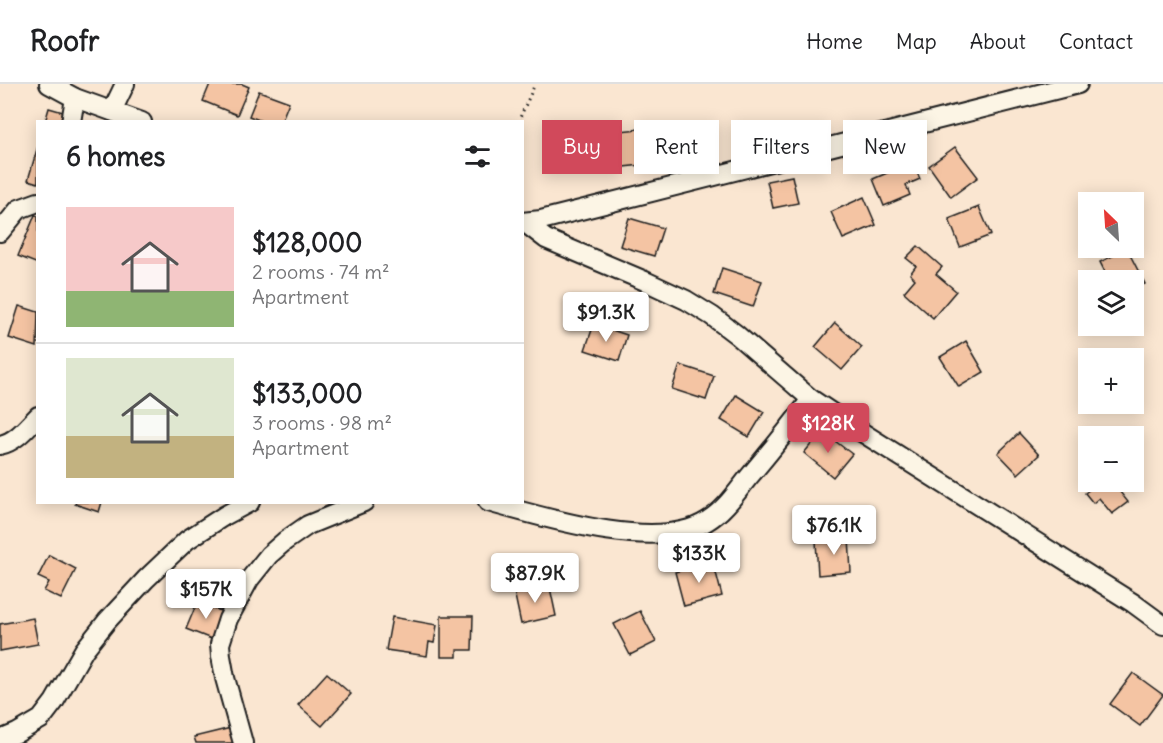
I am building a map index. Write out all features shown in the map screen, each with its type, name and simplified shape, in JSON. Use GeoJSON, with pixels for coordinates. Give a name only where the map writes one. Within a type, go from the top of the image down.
{"type":"FeatureCollection","features":[{"type":"Feature","properties":{"kind":"street"},"geometry":{"type":"LineString","coordinates":[[49,84],[75,98],[137,120]]}},
{"type":"Feature","properties":{"kind":"street"},"geometry":{"type":"LineString","coordinates":[[112,111],[125,84]]}},
{"type":"Feature","properties":{"kind":"street"},"geometry":{"type":"LineString","coordinates":[[524,222],[541,220],[1078,84]]}},
{"type":"Feature","properties":{"kind":"street"},"geometry":{"type":"LineString","coordinates":[[71,120],[75,98]]}},
{"type":"Feature","properties":{"kind":"street"},"geometry":{"type":"LineString","coordinates":[[0,232],[20,209],[36,203]]}},
{"type":"Feature","properties":{"kind":"street"},"geometry":{"type":"LineString","coordinates":[[524,223],[546,238],[686,300],[712,316],[811,399],[844,422],[1132,603],[1163,625]]}},
{"type":"Feature","properties":{"kind":"street"},"geometry":{"type":"LineString","coordinates":[[495,504],[577,526],[643,534],[673,533],[691,528],[707,522],[724,508],[811,399]]}},
{"type":"Feature","properties":{"kind":"street"},"geometry":{"type":"LineString","coordinates":[[0,445],[5,445],[23,432],[36,418]]}},
{"type":"Feature","properties":{"kind":"street"},"geometry":{"type":"LineString","coordinates":[[0,740],[17,733],[41,718],[54,702],[84,650],[146,579],[187,540],[246,504]]}},
{"type":"Feature","properties":{"kind":"street"},"geometry":{"type":"LineString","coordinates":[[243,743],[221,656],[220,644],[228,619],[249,580],[269,555],[285,541],[308,525],[360,504]]}},
{"type":"Feature","properties":{"kind":"path"},"geometry":{"type":"LineString","coordinates":[[519,120],[535,84]]}},
{"type":"Feature","properties":{"kind":"building"},"geometry":{"type":"Polygon","coordinates":[[[210,84],[242,84],[249,87],[237,115],[203,101],[210,84]]]}},
{"type":"Feature","properties":{"kind":"building"},"geometry":{"type":"Polygon","coordinates":[[[259,91],[289,102],[282,120],[259,120],[249,116],[259,91]]]}},
{"type":"Feature","properties":{"kind":"building"},"geometry":{"type":"Polygon","coordinates":[[[49,108],[70,114],[68,120],[46,120],[49,108]]]}},
{"type":"Feature","properties":{"kind":"building"},"geometry":{"type":"Polygon","coordinates":[[[634,130],[634,166],[622,167],[622,131],[634,130]]]}},
{"type":"Feature","properties":{"kind":"building"},"geometry":{"type":"Polygon","coordinates":[[[955,147],[978,177],[951,197],[929,166],[955,147]]]}},
{"type":"Feature","properties":{"kind":"building"},"geometry":{"type":"Polygon","coordinates":[[[36,153],[36,182],[28,180],[36,153]]]}},
{"type":"Feature","properties":{"kind":"building"},"geometry":{"type":"Polygon","coordinates":[[[885,174],[918,174],[920,179],[906,185],[910,195],[884,206],[873,179],[885,174]]]}},
{"type":"Feature","properties":{"kind":"building"},"geometry":{"type":"Polygon","coordinates":[[[792,176],[798,203],[773,208],[767,181],[792,176]]]}},
{"type":"Feature","properties":{"kind":"building"},"geometry":{"type":"Polygon","coordinates":[[[864,197],[876,225],[843,239],[831,212],[864,197]]]}},
{"type":"Feature","properties":{"kind":"building"},"geometry":{"type":"Polygon","coordinates":[[[979,207],[991,235],[960,247],[949,219],[979,207]]]}},
{"type":"Feature","properties":{"kind":"building"},"geometry":{"type":"Polygon","coordinates":[[[35,215],[36,215],[36,263],[18,256],[35,215]]]}},
{"type":"Feature","properties":{"kind":"building"},"geometry":{"type":"Polygon","coordinates":[[[629,218],[663,228],[654,256],[620,246],[629,218]]]}},
{"type":"Feature","properties":{"kind":"building"},"geometry":{"type":"Polygon","coordinates":[[[918,246],[942,267],[936,274],[956,291],[933,318],[904,292],[915,279],[910,274],[916,266],[906,258],[918,246]]]}},
{"type":"Feature","properties":{"kind":"building"},"geometry":{"type":"Polygon","coordinates":[[[1108,258],[1132,258],[1138,270],[1104,270],[1100,262],[1108,258]]]}},
{"type":"Feature","properties":{"kind":"building"},"geometry":{"type":"Polygon","coordinates":[[[722,268],[762,281],[753,307],[714,294],[722,268]]]}},
{"type":"Feature","properties":{"kind":"building"},"geometry":{"type":"Polygon","coordinates":[[[19,306],[36,311],[36,347],[9,338],[19,306]]]}},
{"type":"Feature","properties":{"kind":"building"},"geometry":{"type":"Polygon","coordinates":[[[835,323],[862,347],[842,370],[815,347],[835,323]]]}},
{"type":"Feature","properties":{"kind":"building"},"geometry":{"type":"Polygon","coordinates":[[[594,324],[627,335],[619,361],[585,350],[594,324]]]}},
{"type":"Feature","properties":{"kind":"building"},"geometry":{"type":"Polygon","coordinates":[[[966,341],[984,372],[959,387],[940,357],[966,341]]]}},
{"type":"Feature","properties":{"kind":"building"},"geometry":{"type":"Polygon","coordinates":[[[680,365],[714,376],[706,400],[672,389],[680,365]]]}},
{"type":"Feature","properties":{"kind":"building"},"geometry":{"type":"Polygon","coordinates":[[[736,395],[764,412],[749,437],[721,420],[736,395]]]}},
{"type":"Feature","properties":{"kind":"building"},"geometry":{"type":"Polygon","coordinates":[[[822,431],[852,454],[833,477],[804,453],[822,431]]]}},
{"type":"Feature","properties":{"kind":"building"},"geometry":{"type":"Polygon","coordinates":[[[1019,433],[1039,455],[1018,474],[998,453],[1019,433]]]}},
{"type":"Feature","properties":{"kind":"building"},"geometry":{"type":"Polygon","coordinates":[[[1120,492],[1128,502],[1112,514],[1099,498],[1093,503],[1085,493],[1120,492]]]}},
{"type":"Feature","properties":{"kind":"building"},"geometry":{"type":"Polygon","coordinates":[[[75,504],[101,504],[99,512],[75,504]]]}},
{"type":"Feature","properties":{"kind":"building"},"geometry":{"type":"Polygon","coordinates":[[[849,538],[851,572],[818,575],[816,541],[849,538]]]}},
{"type":"Feature","properties":{"kind":"building"},"geometry":{"type":"Polygon","coordinates":[[[49,555],[76,569],[61,599],[44,591],[49,582],[38,577],[49,555]]]}},
{"type":"Feature","properties":{"kind":"building"},"geometry":{"type":"Polygon","coordinates":[[[713,561],[722,596],[684,606],[675,572],[713,561]]]}},
{"type":"Feature","properties":{"kind":"building"},"geometry":{"type":"Polygon","coordinates":[[[549,583],[556,616],[521,624],[514,591],[549,583]]]}},
{"type":"Feature","properties":{"kind":"building"},"geometry":{"type":"Polygon","coordinates":[[[199,598],[215,605],[213,608],[225,613],[214,640],[186,629],[199,598]]]}},
{"type":"Feature","properties":{"kind":"building"},"geometry":{"type":"Polygon","coordinates":[[[640,611],[656,642],[630,655],[614,624],[640,611]]]}},
{"type":"Feature","properties":{"kind":"building"},"geometry":{"type":"Polygon","coordinates":[[[441,616],[473,616],[472,650],[457,650],[457,657],[441,657],[441,616]]]}},
{"type":"Feature","properties":{"kind":"building"},"geometry":{"type":"Polygon","coordinates":[[[392,617],[437,625],[434,643],[429,642],[427,656],[386,650],[392,617]]]}},
{"type":"Feature","properties":{"kind":"building"},"geometry":{"type":"Polygon","coordinates":[[[33,618],[38,644],[0,651],[0,624],[33,618]]]}},
{"type":"Feature","properties":{"kind":"building"},"geometry":{"type":"Polygon","coordinates":[[[327,673],[351,694],[322,726],[298,705],[327,673]]]}},
{"type":"Feature","properties":{"kind":"building"},"geometry":{"type":"Polygon","coordinates":[[[1133,673],[1163,695],[1140,726],[1110,704],[1133,673]]]}},
{"type":"Feature","properties":{"kind":"building"},"geometry":{"type":"Polygon","coordinates":[[[231,728],[234,743],[196,743],[194,737],[231,728]]]}}]}
